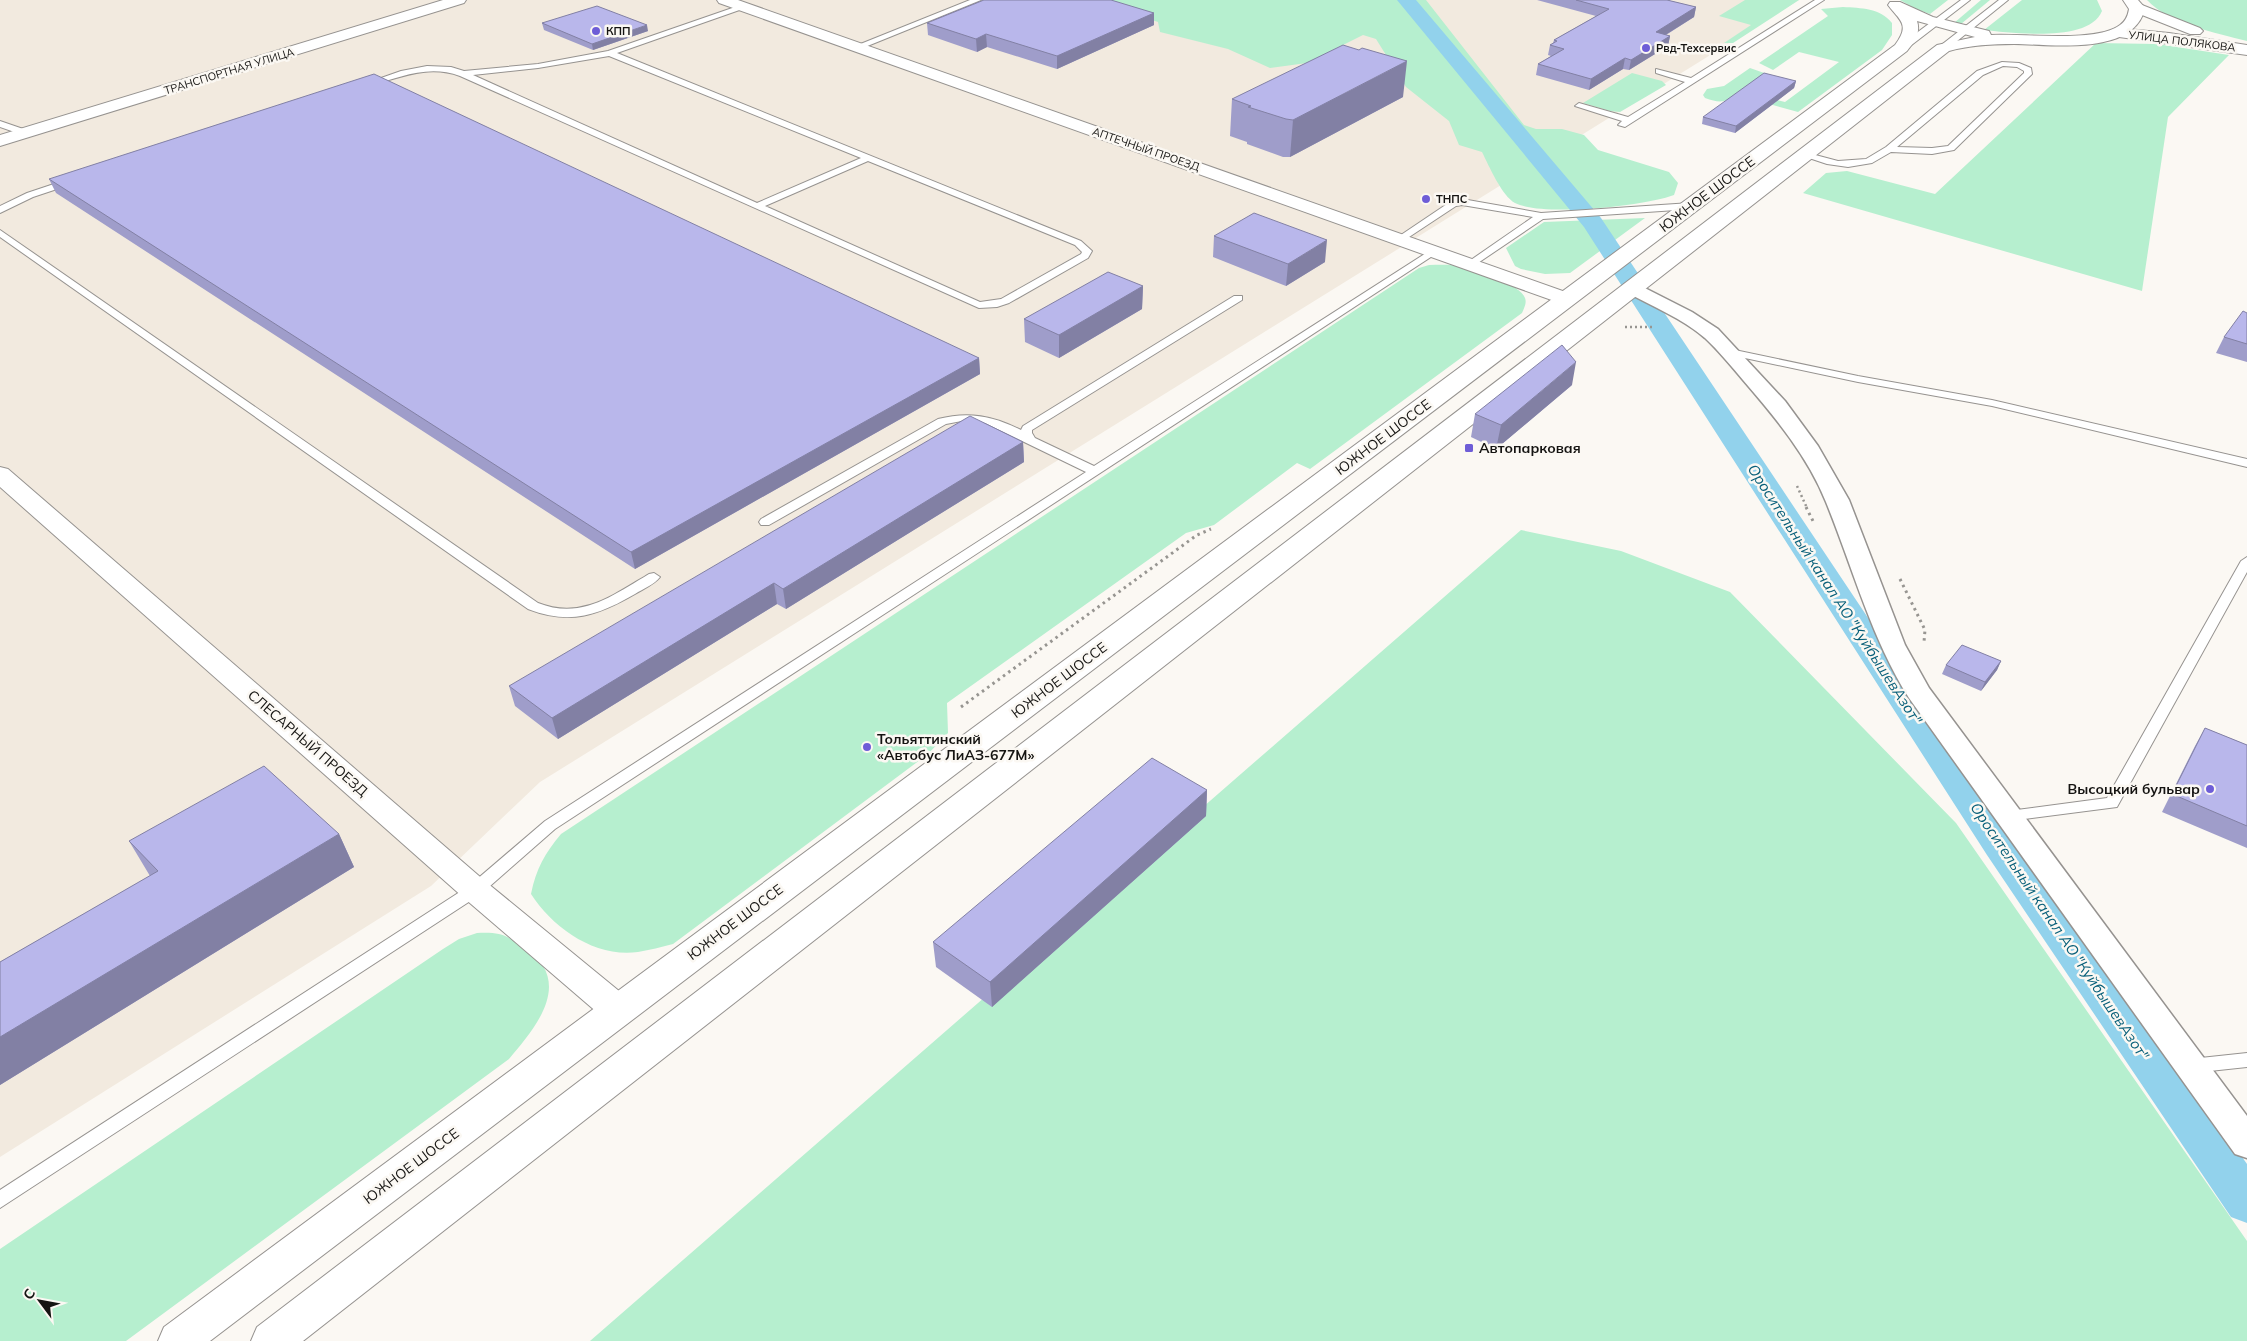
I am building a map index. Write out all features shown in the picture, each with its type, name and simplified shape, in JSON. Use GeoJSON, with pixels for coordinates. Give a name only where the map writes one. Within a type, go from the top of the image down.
{"type":"FeatureCollection","features":[{"type":"Feature","properties":{"kind":"main road","name":"ТРАНСПОРТНАЯ УЛИЦА"},"geometry":{"type":"LineString","coordinates":[[0,142],[459,0]]}},
{"type":"Feature","properties":{"kind":"main road","name":"АПТЕЧНЫЙ ПРОЕЗД"},"geometry":{"type":"LineString","coordinates":[[724,0],[1568,299]]}},
{"type":"Feature","properties":{"kind":"main road","name":"ЮЖНОЕ ШОССЕ"},"geometry":{"type":"LineString","coordinates":[[1893,4],[1939,35],[1977,40],[2071,40],[2117,33]]}},
{"type":"Feature","properties":{"kind":"main road","name":"ЮЖНОЕ ШОССЕ"},"geometry":{"type":"LineString","coordinates":[[178,1341],[1901,48],[1909,39],[1912,30],[1909,19],[1893,4]]}},
{"type":"Feature","properties":{"kind":"main road"},"geometry":{"type":"LineString","coordinates":[[2117,33],[2132,22],[2134,4]]}},
{"type":"Feature","properties":{"kind":"main road","name":"УЛИЦА ПОЛЯКОВА"},"geometry":{"type":"LineString","coordinates":[[2134,4],[2195,31],[2247,48]]}},
{"type":"Feature","properties":{"kind":"main road","name":"ЮЖНОЕ ШОССЕ"},"geometry":{"type":"LineString","coordinates":[[271,1341],[1804,155],[1939,35],[1966,30],[2015,39]]}},
{"type":"Feature","properties":{"kind":"main road","name":"УЛИЦА ПОЛЯКОВА"},"geometry":{"type":"LineString","coordinates":[[2117,33],[2247,48]]}},
{"type":"Feature","properties":{"kind":"main road","name":"СЛЕСАРНЫЙ ПРОЕЗД"},"geometry":{"type":"LineString","coordinates":[[0,474],[475,890],[618,1010]]}},
{"type":"Feature","properties":{"kind":"street"},"geometry":{"type":"LineString","coordinates":[[1633,288],[1685,316],[1710,333],[1730,352],[1777,406],[1810,451],[1837,500],[1892,645],[1918,692],[2247,1143]]}},
{"type":"Feature","properties":{"kind":"lane"},"geometry":{"type":"LineString","coordinates":[[857,47],[977,0]]}},
{"type":"Feature","properties":{"kind":"lane"},"geometry":{"type":"LineString","coordinates":[[1579,106],[1625,122],[1820,0]]}},
{"type":"Feature","properties":{"kind":"lane"},"geometry":{"type":"LineString","coordinates":[[1939,35],[1966,0]]}},
{"type":"Feature","properties":{"kind":"lane"},"geometry":{"type":"LineString","coordinates":[[1901,48],[1939,35],[1966,30],[2004,0]]}},
{"type":"Feature","properties":{"kind":"lane"},"geometry":{"type":"LineString","coordinates":[[463,74],[538,66],[610,53],[744,7]]}},
{"type":"Feature","properties":{"kind":"lane"},"geometry":{"type":"LineString","coordinates":[[360,87],[424,67],[450,68],[979,305],[997,304],[1005,301],[1085,256],[1087,251],[1078,243],[610,53]]}},
{"type":"Feature","properties":{"kind":"lane"},"geometry":{"type":"LineString","coordinates":[[1804,155],[1838,164],[1865,164],[1878,158],[1980,72],[2002,64],[2019,65],[2028,70],[2028,74],[1951,148],[1932,151],[1889,149]]}},
{"type":"Feature","properties":{"kind":"lane"},"geometry":{"type":"LineString","coordinates":[[1659,71],[1692,81]]}},
{"type":"Feature","properties":{"kind":"lane"},"geometry":{"type":"LineString","coordinates":[[0,124],[26,134]]}},
{"type":"Feature","properties":{"kind":"lane"},"geometry":{"type":"LineString","coordinates":[[757,206],[868,158]]}},
{"type":"Feature","properties":{"kind":"lane"},"geometry":{"type":"LineString","coordinates":[[0,210],[30,195],[78,180]]}},
{"type":"Feature","properties":{"kind":"lane"},"geometry":{"type":"LineString","coordinates":[[1400,239],[1453,204],[1462,202],[1541,216],[1691,206]]}},
{"type":"Feature","properties":{"kind":"lane"},"geometry":{"type":"LineString","coordinates":[[1472,264],[1541,216]]}},
{"type":"Feature","properties":{"kind":"lane"},"geometry":{"type":"LineString","coordinates":[[0,233],[533,606],[551,613],[575,614],[607,604],[654,577]]}},
{"type":"Feature","properties":{"kind":"lane"},"geometry":{"type":"LineString","coordinates":[[0,1200],[475,890],[550,825],[1434,250]]}},
{"type":"Feature","properties":{"kind":"lane"},"geometry":{"type":"LineString","coordinates":[[1031,440],[1026,432],[1027,428],[1035,422],[1238,298]]}},
{"type":"Feature","properties":{"kind":"lane"},"geometry":{"type":"LineString","coordinates":[[1730,352],[1858,380],[1992,403],[2247,463]]}},
{"type":"Feature","properties":{"kind":"lane"},"geometry":{"type":"LineString","coordinates":[[765,522],[942,421],[953,417],[973,416],[987,418],[1094,471]]}},
{"type":"Feature","properties":{"kind":"lane"},"geometry":{"type":"LineString","coordinates":[[2009,816],[2112,803],[2247,561]]}},
{"type":"Feature","properties":{"kind":"lane"},"geometry":{"type":"LineString","coordinates":[[2191,1066],[2247,1060]]}},
{"type":"Feature","properties":{"kind":"path"},"geometry":{"type":"LineString","coordinates":[[1617,328],[1632,326],[1660,328]]}},
{"type":"Feature","properties":{"kind":"path"},"geometry":{"type":"LineString","coordinates":[[1796,484],[1816,529]]}},
{"type":"Feature","properties":{"kind":"path"},"geometry":{"type":"LineString","coordinates":[[961,706],[1197,535],[1213,528]]}},
{"type":"Feature","properties":{"kind":"shaded area"},"geometry":{"type":"Polygon","coordinates":[[[0,0],[1799,0],[540,782],[431,886],[0,1157],[0,0]]]}},
{"type":"Feature","properties":{"kind":"green space"},"geometry":{"type":"Polygon","coordinates":[[[1092,0],[1426,0],[1524,125],[1536,129],[1562,129],[1584,135],[1598,150],[1669,172],[1678,183],[1674,195],[1619,206],[1570,210],[1528,207],[1515,203],[1505,194],[1482,152],[1459,145],[1449,121],[1406,87],[1376,39],[1363,35],[1307,63],[1270,68],[1228,49],[1160,32],[1158,22],[1092,0]]]}},
{"type":"Feature","properties":{"kind":"green space"},"geometry":{"type":"Polygon","coordinates":[[[1745,0],[1799,0],[1733,43],[1724,43],[1751,25],[1719,16],[1745,0]]]}},
{"type":"Feature","properties":{"kind":"green space"},"geometry":{"type":"Polygon","coordinates":[[[1900,0],[1948,0],[1930,14],[1900,0]]]}},
{"type":"Feature","properties":{"kind":"green space"},"geometry":{"type":"Polygon","coordinates":[[[1981,0],[1990,0],[1961,24],[1954,23],[1981,0]]]}},
{"type":"Feature","properties":{"kind":"green space"},"geometry":{"type":"Polygon","coordinates":[[[2022,0],[2097,0],[2102,11],[2094,21],[2082,28],[2067,32],[2031,34],[1984,30],[2022,0]]]}},
{"type":"Feature","properties":{"kind":"green space"},"geometry":{"type":"Polygon","coordinates":[[[2147,0],[2247,0],[2247,41],[2208,31],[2180,21],[2156,8],[2147,0]]]}},
{"type":"Feature","properties":{"kind":"green space"},"geometry":{"type":"Polygon","coordinates":[[[1843,7],[1870,10],[1882,14],[1892,23],[1892,35],[1882,50],[1798,112],[1737,95],[1729,100],[1714,101],[1705,98],[1703,95],[1707,89],[1724,86],[1750,68],[1767,74],[1743,91],[1785,102],[1839,62],[1799,52],[1773,70],[1759,63],[1828,16],[1821,9],[1843,7]]]}},
{"type":"Feature","properties":{"kind":"green space"},"geometry":{"type":"Polygon","coordinates":[[[2096,43],[2157,44],[2229,55],[2168,117],[2142,291],[1803,193],[1826,173],[1847,171],[1935,194],[2096,43]]]}},
{"type":"Feature","properties":{"kind":"green space"},"geometry":{"type":"Polygon","coordinates":[[[1632,73],[1662,81],[1666,85],[1620,112],[1583,103],[1632,73]]]}},
{"type":"Feature","properties":{"kind":"green space"},"geometry":{"type":"Polygon","coordinates":[[[1645,218],[1570,273],[1545,274],[1521,269],[1515,266],[1506,248],[1544,222],[1645,218]]]}},
{"type":"Feature","properties":{"kind":"green space"},"geometry":{"type":"Polygon","coordinates":[[[1429,265],[1464,267],[1507,283],[1522,293],[1525,298],[1522,313],[1310,469],[1297,463],[1214,525],[1186,533],[947,703],[948,733],[928,754],[673,944],[638,952],[622,953],[591,945],[563,929],[531,894],[542,862],[561,834],[1419,268],[1429,265]]]}},
{"type":"Feature","properties":{"kind":"green space"},"geometry":{"type":"Polygon","coordinates":[[[1521,530],[1621,551],[1730,592],[1956,823],[2247,1241],[2247,1341],[590,1341],[1521,530]]]}},
{"type":"Feature","properties":{"kind":"green space"},"geometry":{"type":"Polygon","coordinates":[[[477,933],[493,933],[509,938],[540,962],[548,978],[549,991],[541,1016],[509,1059],[126,1341],[0,1341],[0,1249],[443,949],[459,939],[477,933]]]}},
{"type":"Feature","properties":{"kind":"building"},"geometry":{"type":"Polygon","coordinates":[[[984,0],[1111,0],[1154,13],[1057,56],[986,34],[976,39],[927,23],[984,0]]]}},
{"type":"Feature","properties":{"kind":"building"},"geometry":{"type":"Polygon","coordinates":[[[1576,0],[1667,0],[1696,7],[1656,32],[1670,36],[1631,60],[1625,58],[1591,79],[1538,64],[1564,49],[1550,45],[1557,41],[1554,40],[1609,9],[1576,0]]]}},
{"type":"Feature","properties":{"kind":"building","name":"КПП"},"geometry":{"type":"Polygon","coordinates":[[[597,6],[647,25],[592,44],[542,23],[597,6]]]}},
{"type":"Feature","properties":{"kind":"building"},"geometry":{"type":"Polygon","coordinates":[[[1343,45],[1359,50],[1362,48],[1407,61],[1293,120],[1248,107],[1251,106],[1232,99],[1343,45]]]}},
{"type":"Feature","properties":{"kind":"building"},"geometry":{"type":"Polygon","coordinates":[[[1764,73],[1796,81],[1736,126],[1703,117],[1764,73]]]}},
{"type":"Feature","properties":{"kind":"building"},"geometry":{"type":"Polygon","coordinates":[[[374,74],[979,358],[631,552],[49,179],[374,74]]]}},
{"type":"Feature","properties":{"kind":"building"},"geometry":{"type":"Polygon","coordinates":[[[1254,213],[1327,240],[1288,264],[1214,236],[1254,213]]]}},
{"type":"Feature","properties":{"kind":"building"},"geometry":{"type":"Polygon","coordinates":[[[1108,272],[1143,286],[1059,335],[1024,319],[1108,272]]]}},
{"type":"Feature","properties":{"kind":"building"},"geometry":{"type":"Polygon","coordinates":[[[2243,311],[2247,313],[2247,344],[2224,337],[2243,311]]]}},
{"type":"Feature","properties":{"kind":"building"},"geometry":{"type":"Polygon","coordinates":[[[1562,345],[1576,362],[1501,425],[1475,414],[1562,345]]]}},
{"type":"Feature","properties":{"kind":"building"},"geometry":{"type":"Polygon","coordinates":[[[970,416],[1023,442],[783,589],[774,583],[552,718],[509,686],[970,416]]]}},
{"type":"Feature","properties":{"kind":"building"},"geometry":{"type":"Polygon","coordinates":[[[1962,645],[2001,661],[1985,682],[1946,665],[1962,645]]]}},
{"type":"Feature","properties":{"kind":"building","name":"Высоцкий бульвар"},"geometry":{"type":"Polygon","coordinates":[[[2205,728],[2247,745],[2247,826],[2172,794],[2205,728]]]}},
{"type":"Feature","properties":{"kind":"building"},"geometry":{"type":"Polygon","coordinates":[[[1152,758],[1207,790],[990,982],[933,942],[1152,758]]]}},
{"type":"Feature","properties":{"kind":"building"},"geometry":{"type":"Polygon","coordinates":[[[264,766],[339,834],[0,1037],[0,962],[158,871],[129,841],[264,766]]]}},
{"type":"Feature","properties":{"kind":"waterway","name":"Оросительный канал АО \"КуйбышевАзот\""},"geometry":{"type":"LineString","coordinates":[[1406,0],[1593,223],[2000,845],[2247,1202]]}},
{"type":"Feature","properties":{"kind":"place","name":"КПП"},"geometry":{"type":"Point","coordinates":[596,31]}},
{"type":"Feature","properties":{"kind":"place","name":"Рвд-Техсервис"},"geometry":{"type":"Point","coordinates":[1646,48]}},
{"type":"Feature","properties":{"kind":"place","name":"ТНПС"},"geometry":{"type":"Point","coordinates":[1426,199]}},
{"type":"Feature","properties":{"kind":"place","name":"Автопарковая"},"geometry":{"type":"Point","coordinates":[1469,448]}},
{"type":"Feature","properties":{"kind":"place","name":"Тольяттинский «Автобус ЛиАЗ-677М»"},"geometry":{"type":"Point","coordinates":[867,747]}},
{"type":"Feature","properties":{"kind":"place","name":"Высоцкий бульвар"},"geometry":{"type":"Point","coordinates":[2210,789]}}]}
